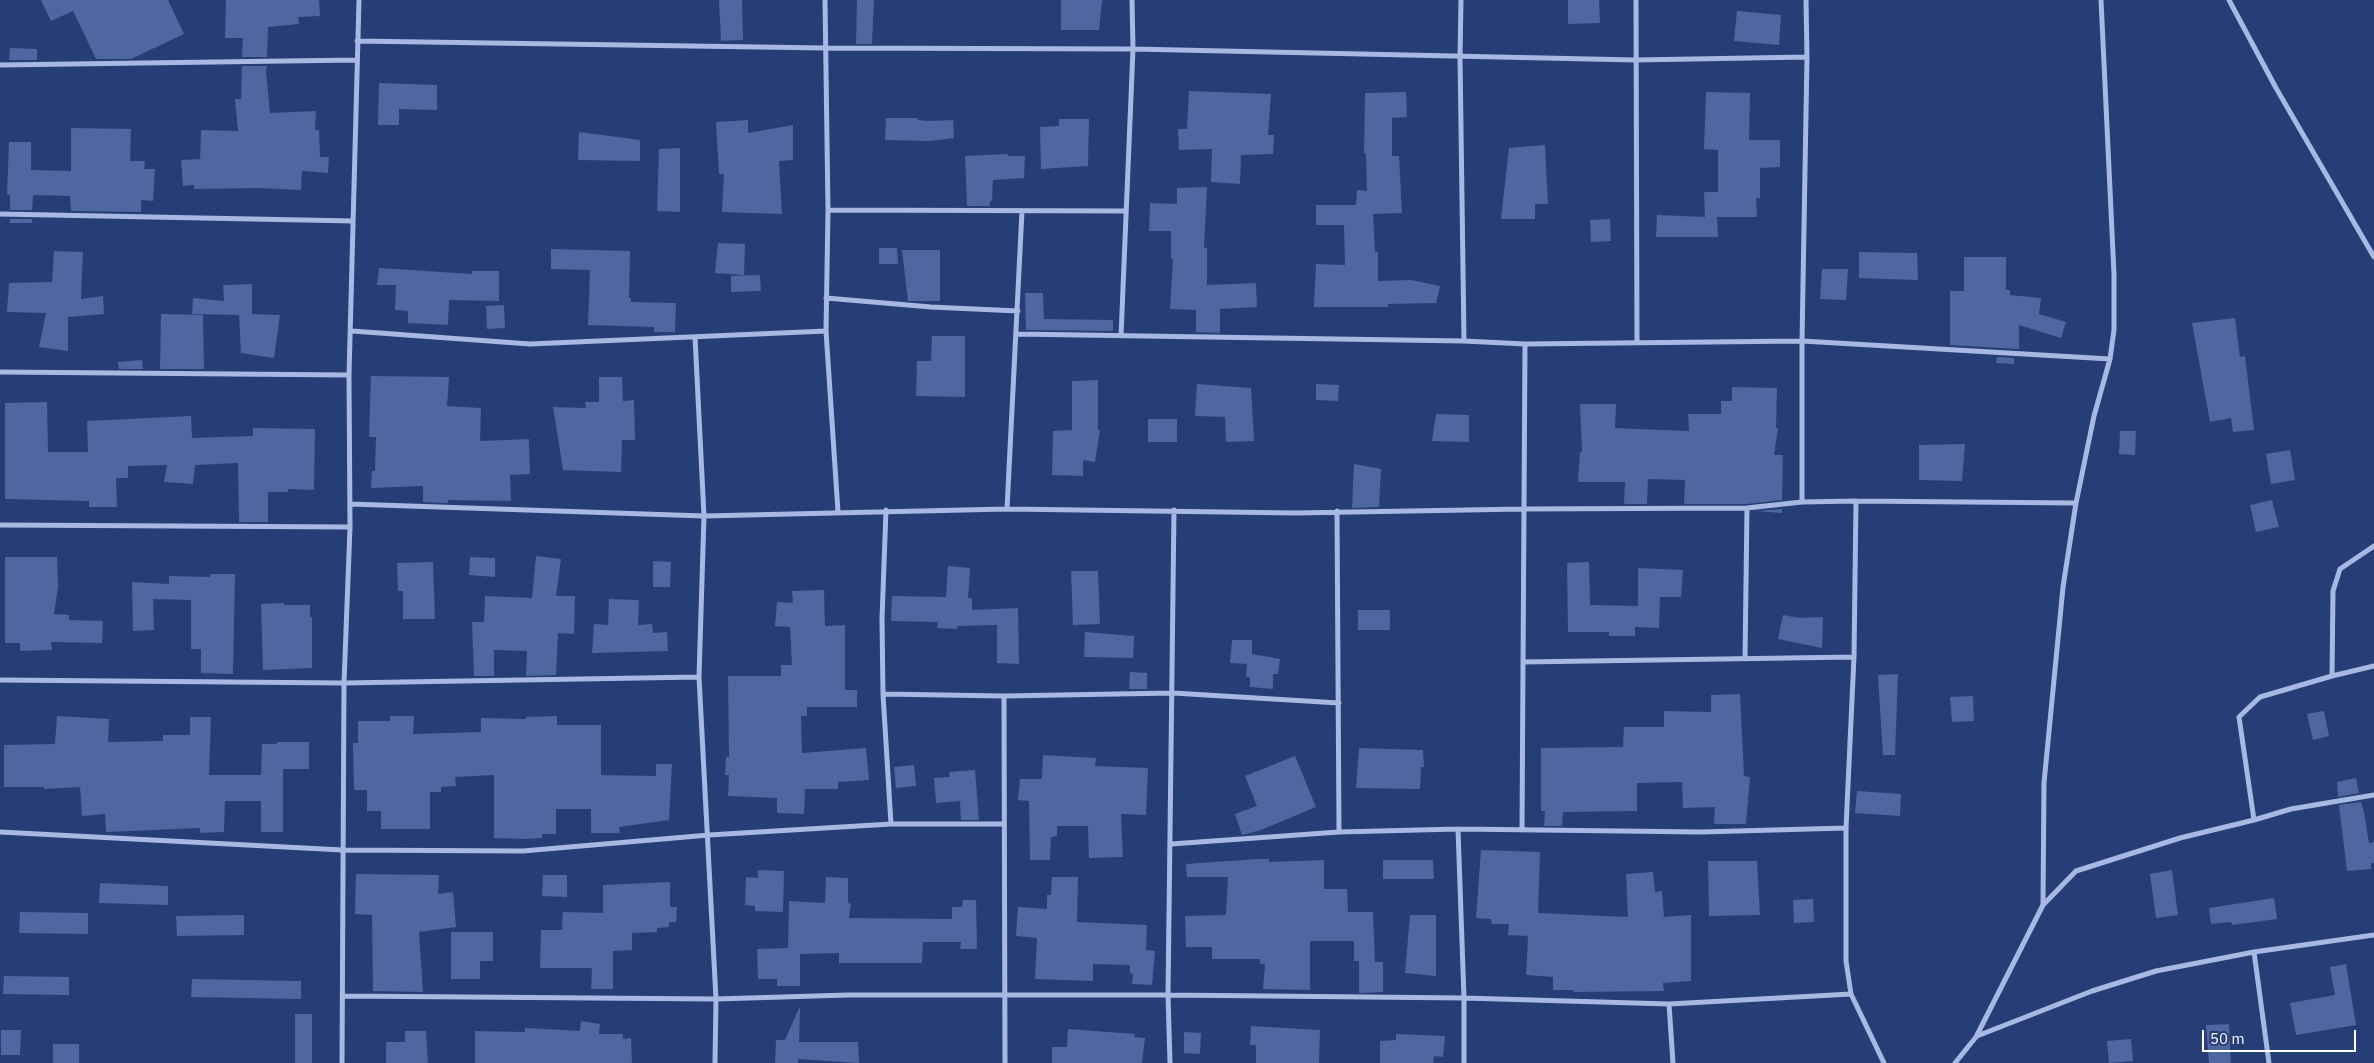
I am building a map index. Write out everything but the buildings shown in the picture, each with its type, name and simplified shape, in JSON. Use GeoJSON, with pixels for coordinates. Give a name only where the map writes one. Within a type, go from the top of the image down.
{"type":"FeatureCollection","features":[{"type":"Feature","properties":{"kind":"street"},"geometry":{"type":"LineString","coordinates":[[342,1063],[344,683],[350,527],[349,375],[352,331],[356,60],[359,0]]}},
{"type":"Feature","properties":{"kind":"street"},"geometry":{"type":"LineString","coordinates":[[825,0],[828,210],[826,331],[838,512]]}},
{"type":"Feature","properties":{"kind":"street"},"geometry":{"type":"LineString","coordinates":[[1121,336],[1133,49],[1132,0]]}},
{"type":"Feature","properties":{"kind":"street"},"geometry":{"type":"LineString","coordinates":[[1462,0],[1460,57],[1464,341]]}},
{"type":"Feature","properties":{"kind":"street"},"geometry":{"type":"LineString","coordinates":[[1636,0],[1637,343]]}},
{"type":"Feature","properties":{"kind":"street"},"geometry":{"type":"LineString","coordinates":[[1802,502],[1806,0]]}},
{"type":"Feature","properties":{"kind":"street"},"geometry":{"type":"LineString","coordinates":[[2043,905],[2044,783],[2063,587],[2076,503],[2094,416],[2110,358],[2114,330],[2114,274],[2101,0]]}},
{"type":"Feature","properties":{"kind":"street"},"geometry":{"type":"LineString","coordinates":[[2229,0],[2276,88],[2374,257]]}},
{"type":"Feature","properties":{"kind":"street"},"geometry":{"type":"LineString","coordinates":[[357,41],[825,48],[1133,49],[1635,60],[1807,57]]}},
{"type":"Feature","properties":{"kind":"street"},"geometry":{"type":"LineString","coordinates":[[0,65],[356,60]]}},
{"type":"Feature","properties":{"kind":"street"},"geometry":{"type":"LineString","coordinates":[[828,210],[1126,211]]}},
{"type":"Feature","properties":{"kind":"street"},"geometry":{"type":"LineString","coordinates":[[1007,508],[1022,210]]}},
{"type":"Feature","properties":{"kind":"street"},"geometry":{"type":"LineString","coordinates":[[0,214],[353,221]]}},
{"type":"Feature","properties":{"kind":"street"},"geometry":{"type":"LineString","coordinates":[[826,298],[931,307],[1018,311]]}},
{"type":"Feature","properties":{"kind":"street"},"geometry":{"type":"LineString","coordinates":[[352,331],[530,344],[826,331]]}},
{"type":"Feature","properties":{"kind":"street"},"geometry":{"type":"LineString","coordinates":[[1016,334],[1464,341],[1525,344],[1802,342],[2110,358]]}},
{"type":"Feature","properties":{"kind":"street"},"geometry":{"type":"LineString","coordinates":[[695,337],[704,516],[699,677],[709,835],[716,999],[715,1063]]}},
{"type":"Feature","properties":{"kind":"street"},"geometry":{"type":"LineString","coordinates":[[1522,829],[1525,344]]}},
{"type":"Feature","properties":{"kind":"street"},"geometry":{"type":"LineString","coordinates":[[0,372],[349,375]]}},
{"type":"Feature","properties":{"kind":"street"},"geometry":{"type":"LineString","coordinates":[[350,504],[704,516],[1007,508],[1337,511],[1523,508],[1747,508],[1802,502],[1856,501],[2076,503]]}},
{"type":"Feature","properties":{"kind":"street"},"geometry":{"type":"LineString","coordinates":[[1856,501],[1854,657],[1846,828],[1846,961],[1851,994],[1884,1063]]}},
{"type":"Feature","properties":{"kind":"street"},"geometry":{"type":"LineString","coordinates":[[1745,659],[1747,508]]}},
{"type":"Feature","properties":{"kind":"street"},"geometry":{"type":"LineString","coordinates":[[886,510],[882,619],[883,694],[891,824]]}},
{"type":"Feature","properties":{"kind":"street"},"geometry":{"type":"LineString","coordinates":[[1170,1063],[1168,995],[1174,510]]}},
{"type":"Feature","properties":{"kind":"street"},"geometry":{"type":"LineString","coordinates":[[1337,511],[1339,832]]}},
{"type":"Feature","properties":{"kind":"street"},"geometry":{"type":"LineString","coordinates":[[0,525],[350,527]]}},
{"type":"Feature","properties":{"kind":"street"},"geometry":{"type":"LineString","coordinates":[[2332,676],[2333,591],[2335,584],[2340,569],[2374,546]]}},
{"type":"Feature","properties":{"kind":"street"},"geometry":{"type":"LineString","coordinates":[[1523,662],[1854,657]]}},
{"type":"Feature","properties":{"kind":"street"},"geometry":{"type":"LineString","coordinates":[[2254,820],[2239,717],[2260,697],[2374,666]]}},
{"type":"Feature","properties":{"kind":"street"},"geometry":{"type":"LineString","coordinates":[[0,680],[344,683],[699,677]]}},
{"type":"Feature","properties":{"kind":"street"},"geometry":{"type":"LineString","coordinates":[[883,694],[1004,696],[1172,693],[1339,702]]}},
{"type":"Feature","properties":{"kind":"street"},"geometry":{"type":"LineString","coordinates":[[1004,696],[1006,996],[1004,1063]]}},
{"type":"Feature","properties":{"kind":"street"},"geometry":{"type":"LineString","coordinates":[[1954,1063],[1976,1037],[2043,905],[2076,871],[2180,838],[2291,809],[2374,795]]}},
{"type":"Feature","properties":{"kind":"street"},"geometry":{"type":"LineString","coordinates":[[0,832],[342,850],[523,851],[709,835],[891,824],[1004,824]]}},
{"type":"Feature","properties":{"kind":"street"},"geometry":{"type":"LineString","coordinates":[[1171,844],[1339,832],[1458,829],[1701,832],[1846,828]]}},
{"type":"Feature","properties":{"kind":"street"},"geometry":{"type":"LineString","coordinates":[[1458,829],[1464,998],[1464,1063]]}},
{"type":"Feature","properties":{"kind":"street"},"geometry":{"type":"LineString","coordinates":[[1976,1037],[2124,980],[2156,971],[2254,952],[2374,935]]}},
{"type":"Feature","properties":{"kind":"street"},"geometry":{"type":"LineString","coordinates":[[2254,952],[2269,1063]]}},
{"type":"Feature","properties":{"kind":"street"},"geometry":{"type":"LineString","coordinates":[[343,996],[716,999],[848,995],[1168,995],[1464,998],[1669,1004],[1851,994]]}},
{"type":"Feature","properties":{"kind":"street"},"geometry":{"type":"LineString","coordinates":[[1669,1004],[1674,1063]]}}]}
